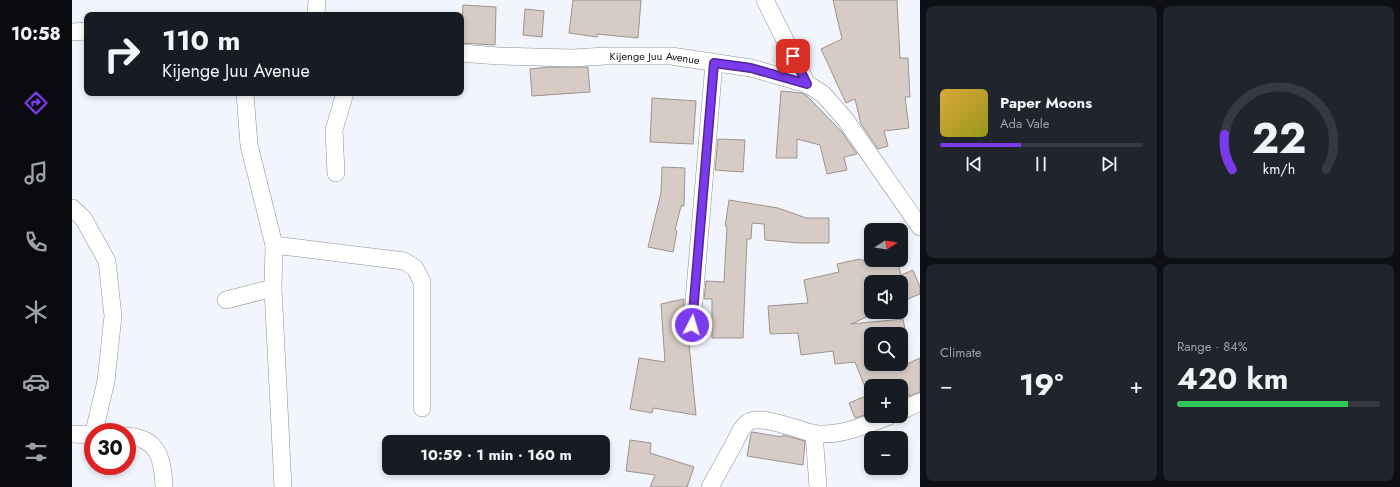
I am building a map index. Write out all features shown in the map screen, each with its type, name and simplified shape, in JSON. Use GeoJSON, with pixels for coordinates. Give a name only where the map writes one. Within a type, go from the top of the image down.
{"type":"FeatureCollection","features":[{"type":"Feature","properties":{"kind":"street"},"geometry":{"type":"LineString","coordinates":[[316,12],[317,0]]}},
{"type":"Feature","properties":{"kind":"street"},"geometry":{"type":"LineString","coordinates":[[765,0],[807,84]]}},
{"type":"Feature","properties":{"kind":"street"},"geometry":{"type":"LineString","coordinates":[[72,32],[84,30]]}},
{"type":"Feature","properties":{"kind":"street","name":"Kijenge Juu Avenue"},"geometry":{"type":"LineString","coordinates":[[464,54],[572,58],[606,56],[671,56],[751,68],[807,84],[823,94],[845,119],[920,226]]}},
{"type":"Feature","properties":{"kind":"street"},"geometry":{"type":"LineString","coordinates":[[692,325],[714,63]]}},
{"type":"Feature","properties":{"kind":"street"},"geometry":{"type":"LineString","coordinates":[[245,96],[249,145],[274,245],[273,288],[283,487]]}},
{"type":"Feature","properties":{"kind":"street"},"geometry":{"type":"LineString","coordinates":[[336,173],[334,130],[344,96]]}},
{"type":"Feature","properties":{"kind":"street"},"geometry":{"type":"LineString","coordinates":[[72,208],[83,218],[107,261],[113,316],[106,381],[96,423]]}},
{"type":"Feature","properties":{"kind":"street"},"geometry":{"type":"LineString","coordinates":[[274,245],[404,261],[415,268],[422,282],[422,408]]}},
{"type":"Feature","properties":{"kind":"street"},"geometry":{"type":"LineString","coordinates":[[226,300],[273,288]]}},
{"type":"Feature","properties":{"kind":"street"},"geometry":{"type":"LineString","coordinates":[[908,408],[920,402]]}},
{"type":"Feature","properties":{"kind":"street"},"geometry":{"type":"LineString","coordinates":[[710,487],[739,434],[747,423],[756,420],[764,420],[814,433],[825,434],[865,427],[874,423]]}},
{"type":"Feature","properties":{"kind":"street"},"geometry":{"type":"LineString","coordinates":[[72,434],[84,433]]}},
{"type":"Feature","properties":{"kind":"street"},"geometry":{"type":"LineString","coordinates":[[814,433],[818,487]]}},
{"type":"Feature","properties":{"kind":"street"},"geometry":{"type":"LineString","coordinates":[[136,438],[147,441],[158,451],[164,469],[164,487]]}},
{"type":"Feature","properties":{"kind":"building"},"geometry":{"type":"Polygon","coordinates":[[[573,0],[641,0],[638,38],[597,34],[597,37],[569,33],[573,0]]]}},
{"type":"Feature","properties":{"kind":"building"},"geometry":{"type":"Polygon","coordinates":[[[833,0],[897,0],[900,58],[908,58],[910,97],[905,97],[909,128],[884,131],[888,146],[878,149],[861,124],[855,99],[846,103],[821,49],[842,39],[833,0]]]}},
{"type":"Feature","properties":{"kind":"building"},"geometry":{"type":"Polygon","coordinates":[[[463,5],[496,7],[495,45],[464,43],[464,12],[463,12],[463,5]]]}},
{"type":"Feature","properties":{"kind":"building"},"geometry":{"type":"Polygon","coordinates":[[[525,9],[544,11],[542,37],[523,35],[525,9]]]}},
{"type":"Feature","properties":{"kind":"building"},"geometry":{"type":"Polygon","coordinates":[[[549,67],[588,67],[590,92],[532,96],[530,69],[549,67]]]}},
{"type":"Feature","properties":{"kind":"building"},"geometry":{"type":"Polygon","coordinates":[[[781,91],[802,93],[807,96],[841,131],[857,154],[844,157],[847,170],[827,174],[820,145],[797,139],[797,158],[776,158],[781,91]]]}},
{"type":"Feature","properties":{"kind":"building"},"geometry":{"type":"Polygon","coordinates":[[[652,98],[696,101],[693,144],[650,142],[652,98]]]}},
{"type":"Feature","properties":{"kind":"building"},"geometry":{"type":"Polygon","coordinates":[[[718,139],[745,140],[743,172],[715,170],[718,139]]]}},
{"type":"Feature","properties":{"kind":"building"},"geometry":{"type":"Polygon","coordinates":[[[662,167],[685,168],[684,206],[681,206],[675,230],[677,231],[673,252],[648,247],[661,193],[662,167]]]}},
{"type":"Feature","properties":{"kind":"building"},"geometry":{"type":"Polygon","coordinates":[[[729,200],[778,208],[806,218],[829,218],[829,243],[799,243],[765,240],[764,224],[752,223],[751,239],[747,239],[743,338],[712,338],[712,299],[704,299],[706,281],[724,282],[727,226],[725,226],[729,200]]]}},
{"type":"Feature","properties":{"kind":"building"},"geometry":{"type":"Polygon","coordinates":[[[860,259],[864,260],[864,267],[899,267],[901,275],[864,275],[864,318],[851,324],[903,319],[905,327],[864,327],[864,371],[908,371],[908,364],[920,358],[920,392],[909,396],[908,379],[864,379],[864,384],[855,362],[835,364],[833,351],[801,355],[798,333],[770,334],[768,306],[808,303],[804,280],[839,272],[837,264],[860,259]]]}},
{"type":"Feature","properties":{"kind":"building"},"geometry":{"type":"Polygon","coordinates":[[[913,270],[920,287],[920,294],[908,299],[908,275],[901,275],[913,270]]]}},
{"type":"Feature","properties":{"kind":"building"},"geometry":{"type":"Polygon","coordinates":[[[684,299],[682,325],[683,330],[688,334],[696,415],[653,408],[652,413],[630,409],[639,358],[665,362],[661,304],[684,299]]]}},
{"type":"Feature","properties":{"kind":"building"},"geometry":{"type":"Polygon","coordinates":[[[864,397],[864,415],[855,418],[849,403],[864,397]]]}},
{"type":"Feature","properties":{"kind":"building"},"geometry":{"type":"Polygon","coordinates":[[[752,432],[782,437],[783,435],[805,441],[803,465],[747,456],[752,432]]]}},
{"type":"Feature","properties":{"kind":"building"},"geometry":{"type":"Polygon","coordinates":[[[630,440],[651,443],[650,453],[694,467],[687,487],[650,487],[655,475],[626,471],[630,440]]]}},
{"type":"Feature","properties":{"kind":"route"},"geometry":{"type":"LineString","coordinates":[[692,325],[714,63],[751,68],[807,84],[793,56]]}}]}
